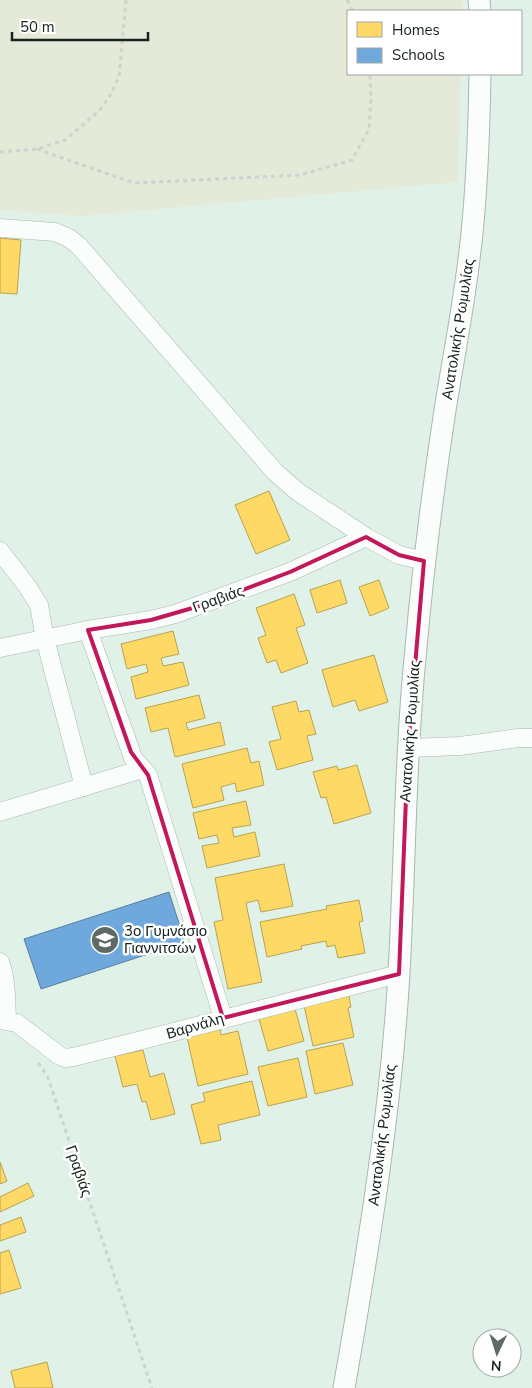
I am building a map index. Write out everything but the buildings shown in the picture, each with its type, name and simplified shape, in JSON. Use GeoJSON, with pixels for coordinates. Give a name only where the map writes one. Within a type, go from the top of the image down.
{"type":"FeatureCollection","features":[{"type":"Feature","properties":{"kind":"street","name":"Ανατολικής Ρωμυλίας"},"geometry":{"type":"LineString","coordinates":[[344,1388],[378,1178],[391,1077],[399,974],[408,748],[414,663],[424,561],[469,260],[476,192],[480,75]]}},
{"type":"Feature","properties":{"kind":"street"},"geometry":{"type":"LineString","coordinates":[[0,228],[55,232],[69,238],[79,246],[275,472],[298,492],[366,537],[399,555],[424,561]]}},
{"type":"Feature","properties":{"kind":"street","name":"Γραβιάς"},"geometry":{"type":"LineString","coordinates":[[0,648],[175,614],[290,572],[366,537]]}},
{"type":"Feature","properties":{"kind":"street"},"geometry":{"type":"LineString","coordinates":[[0,551],[34,595],[42,616],[45,639],[84,787]]}},
{"type":"Feature","properties":{"kind":"street"},"geometry":{"type":"LineString","coordinates":[[88,630],[133,758],[148,775],[223,1018]]}},
{"type":"Feature","properties":{"kind":"street"},"geometry":{"type":"LineString","coordinates":[[408,748],[460,746],[518,738],[532,738]]}},
{"type":"Feature","properties":{"kind":"street"},"geometry":{"type":"LineString","coordinates":[[0,812],[143,769]]}},
{"type":"Feature","properties":{"kind":"street"},"geometry":{"type":"LineString","coordinates":[[0,962],[6,985],[3,1020]]}},
{"type":"Feature","properties":{"kind":"street","name":"Βαρνάλη"},"geometry":{"type":"LineString","coordinates":[[3,1020],[17,1023],[60,1056],[66,1058],[399,974]]}},
{"type":"Feature","properties":{"kind":"path"},"geometry":{"type":"LineString","coordinates":[[0,152],[37,149],[65,140],[100,110],[120,77],[126,0]]}},
{"type":"Feature","properties":{"kind":"path"},"geometry":{"type":"LineString","coordinates":[[37,149],[134,182],[300,175],[352,160],[369,129],[370,75]]}},
{"type":"Feature","properties":{"kind":"path","name":"Γραβιάς"},"geometry":{"type":"LineString","coordinates":[[35,1059],[47,1074],[152,1388]]}},
{"type":"Feature","properties":{"kind":"highlighted area"},"geometry":{"type":"Polygon","coordinates":[[[366,537],[399,555],[424,561],[408,748],[399,974],[223,1018],[148,775],[131,752],[88,630],[151,620],[203,605],[290,572],[366,537]]]}},
{"type":"Feature","properties":{"kind":"green space"},"geometry":{"type":"Polygon","coordinates":[[[0,0],[463,0],[463,10],[347,10],[347,75],[461,75],[458,182],[81,216],[0,210],[0,0]]]}},
{"type":"Feature","properties":{"kind":"place","name":"3ο Γυμνάσιο Γιαννιτσών"},"geometry":{"type":"Point","coordinates":[105,940]}}]}
